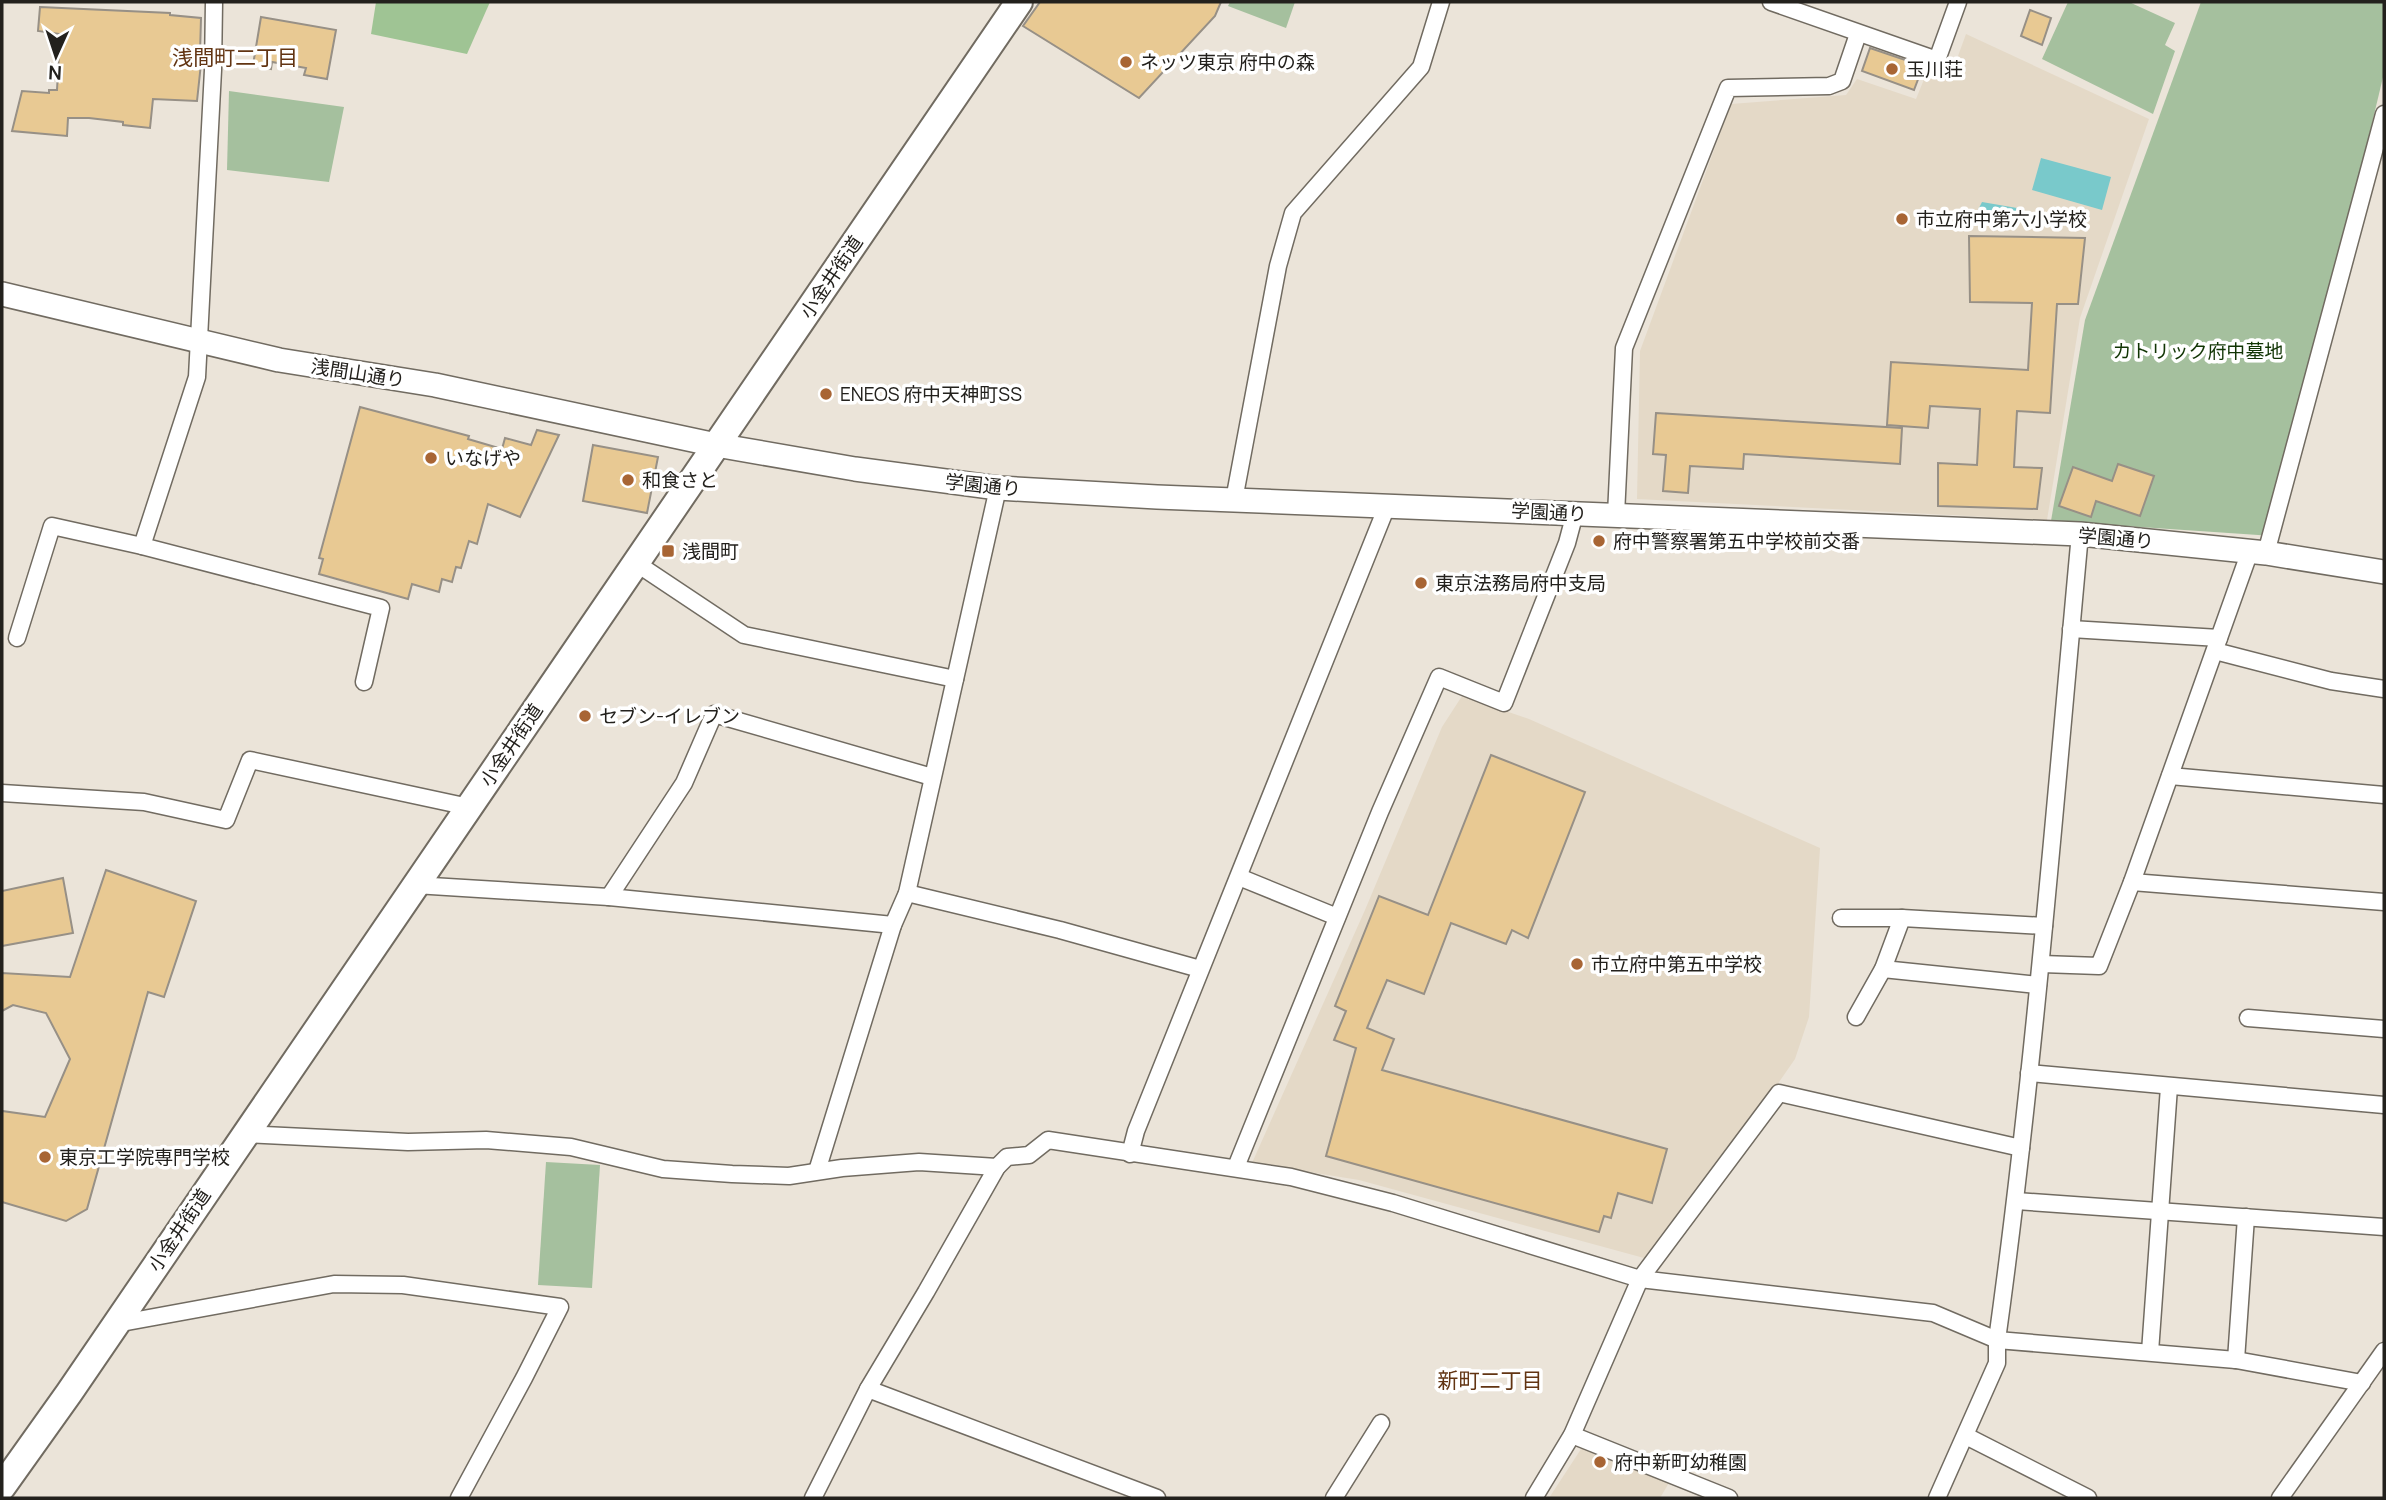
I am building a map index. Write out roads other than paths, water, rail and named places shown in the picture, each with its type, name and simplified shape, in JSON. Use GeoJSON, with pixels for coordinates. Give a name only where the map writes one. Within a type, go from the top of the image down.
{"type":"FeatureCollection","features":[{"type":"Feature","properties":{"kind":"main road","name":"小金井街道"},"geometry":{"type":"LineString","coordinates":[[2,1488],[1019,2]]}},
{"type":"Feature","properties":{"kind":"street"},"geometry":{"type":"LineString","coordinates":[[142,546],[197,377],[214,2]]}},
{"type":"Feature","properties":{"kind":"street"},"geometry":{"type":"LineString","coordinates":[[1234,499],[1278,266],[1293,213],[1421,67],[1441,2]]}},
{"type":"Feature","properties":{"kind":"street"},"geometry":{"type":"LineString","coordinates":[[1771,2],[1937,60],[1958,2]]}},
{"type":"Feature","properties":{"kind":"street"},"geometry":{"type":"LineString","coordinates":[[1616,515],[1624,348],[1728,88],[1829,86],[1842,81],[1858,34]]}},
{"type":"Feature","properties":{"kind":"street"},"geometry":{"type":"LineString","coordinates":[[2042,964],[2099,966],[2133,882],[2217,645],[2258,552],[2384,114]]}},
{"type":"Feature","properties":{"kind":"street","name":"浅間山通り"},"geometry":{"type":"LineString","coordinates":[[2,294],[279,360],[446,387],[716,445]]}},
{"type":"Feature","properties":{"kind":"street","name":"学園通り"},"geometry":{"type":"LineString","coordinates":[[716,445],[855,469],[998,488],[2080,534],[2258,552],[2384,572]]}},
{"type":"Feature","properties":{"kind":"street"},"geometry":{"type":"LineString","coordinates":[[817,1171],[893,925],[907,893],[998,488]]}},
{"type":"Feature","properties":{"kind":"street"},"geometry":{"type":"LineString","coordinates":[[1130,1154],[1136,1131],[1200,969],[1387,506]]}},
{"type":"Feature","properties":{"kind":"street"},"geometry":{"type":"LineString","coordinates":[[1236,1167],[1439,677],[1504,703],[1567,543],[1575,513]]}},
{"type":"Feature","properties":{"kind":"street"},"geometry":{"type":"LineString","coordinates":[[17,638],[52,526],[142,546],[381,608],[363,682]]}},
{"type":"Feature","properties":{"kind":"street"},"geometry":{"type":"LineString","coordinates":[[1937,1498],[1997,1363],[1997,1340],[2016,1201],[2042,964],[2080,534]]}},
{"type":"Feature","properties":{"kind":"street"},"geometry":{"type":"LineString","coordinates":[[636,563],[744,635],[955,679]]}},
{"type":"Feature","properties":{"kind":"street"},"geometry":{"type":"LineString","coordinates":[[2071,629],[2217,645],[2331,681],[2384,689]]}},
{"type":"Feature","properties":{"kind":"street"},"geometry":{"type":"LineString","coordinates":[[609,897],[684,783],[714,714],[932,776]]}},
{"type":"Feature","properties":{"kind":"street"},"geometry":{"type":"LineString","coordinates":[[2,793],[144,802],[226,820],[250,760],[469,807]]}},
{"type":"Feature","properties":{"kind":"street"},"geometry":{"type":"LineString","coordinates":[[2170,776],[2384,796]]}},
{"type":"Feature","properties":{"kind":"street"},"geometry":{"type":"LineString","coordinates":[[1239,877],[1337,918]]}},
{"type":"Feature","properties":{"kind":"street"},"geometry":{"type":"LineString","coordinates":[[2133,882],[2384,902]]}},
{"type":"Feature","properties":{"kind":"street"},"geometry":{"type":"LineString","coordinates":[[415,885],[609,897],[893,925]]}},
{"type":"Feature","properties":{"kind":"street"},"geometry":{"type":"LineString","coordinates":[[907,893],[1060,930],[1200,969]]}},
{"type":"Feature","properties":{"kind":"street"},"geometry":{"type":"LineString","coordinates":[[1840,918],[1902,918],[2044,926]]}},
{"type":"Feature","properties":{"kind":"street"},"geometry":{"type":"LineString","coordinates":[[1856,1017],[1883,969],[1902,918]]}},
{"type":"Feature","properties":{"kind":"street"},"geometry":{"type":"LineString","coordinates":[[1883,969],[2038,985]]}},
{"type":"Feature","properties":{"kind":"street"},"geometry":{"type":"LineString","coordinates":[[2248,1018],[2384,1029]]}},
{"type":"Feature","properties":{"kind":"street"},"geometry":{"type":"LineString","coordinates":[[2029,1073],[2384,1105]]}},
{"type":"Feature","properties":{"kind":"street"},"geometry":{"type":"LineString","coordinates":[[2150,1352],[2169,1087]]}},
{"type":"Feature","properties":{"kind":"street"},"geometry":{"type":"LineString","coordinates":[[1534,1498],[1572,1435],[1640,1279],[1779,1093],[2021,1147]]}},
{"type":"Feature","properties":{"kind":"street"},"geometry":{"type":"LineString","coordinates":[[245,1134],[408,1142],[486,1140],[571,1147],[663,1169],[789,1176],[919,1162],[997,1167]]}},
{"type":"Feature","properties":{"kind":"street"},"geometry":{"type":"LineString","coordinates":[[813,1498],[868,1389],[997,1167],[1007,1157],[1029,1155],[1048,1140],[1291,1177],[1393,1203],[1640,1279],[1933,1313],[1997,1340],[2236,1360],[2362,1383]]}},
{"type":"Feature","properties":{"kind":"street"},"geometry":{"type":"LineString","coordinates":[[2016,1201],[2384,1227]]}},
{"type":"Feature","properties":{"kind":"street"},"geometry":{"type":"LineString","coordinates":[[2236,1360],[2246,1217]]}},
{"type":"Feature","properties":{"kind":"street"},"geometry":{"type":"LineString","coordinates":[[116,1324],[334,1284],[403,1285],[560,1307],[459,1498]]}},
{"type":"Feature","properties":{"kind":"street"},"geometry":{"type":"LineString","coordinates":[[2280,1498],[2384,1351]]}},
{"type":"Feature","properties":{"kind":"street"},"geometry":{"type":"LineString","coordinates":[[868,1389],[1157,1498]]}},
{"type":"Feature","properties":{"kind":"street"},"geometry":{"type":"LineString","coordinates":[[1334,1498],[1381,1423]]}},
{"type":"Feature","properties":{"kind":"street"},"geometry":{"type":"LineString","coordinates":[[1572,1435],[1729,1498]]}},
{"type":"Feature","properties":{"kind":"street"},"geometry":{"type":"LineString","coordinates":[[1966,1436],[2088,1498]]}},
{"type":"Feature","properties":{"kind":"water"},"geometry":{"type":"Polygon","coordinates":[[[2041,158],[2111,177],[2102,210],[2032,190],[2041,158]]]}},
{"type":"Feature","properties":{"kind":"water"},"geometry":{"type":"Polygon","coordinates":[[[1982,202],[2017,208],[2024,213],[2023,222],[1980,219],[1978,210],[1982,202]]]}},
{"type":"Feature","properties":{"kind":"place","name":"ネッツ東京 府中の森"},"geometry":{"type":"Point","coordinates":[1126,62]}},
{"type":"Feature","properties":{"kind":"place","name":"玉川荘"},"geometry":{"type":"Point","coordinates":[1892,69]}},
{"type":"Feature","properties":{"kind":"place","name":"市立府中第六小学校"},"geometry":{"type":"Point","coordinates":[1902,219]}},
{"type":"Feature","properties":{"kind":"place","name":"ENEOS 府中天神町SS"},"geometry":{"type":"Point","coordinates":[826,394]}},
{"type":"Feature","properties":{"kind":"place","name":"いなげや"},"geometry":{"type":"Point","coordinates":[431,458]}},
{"type":"Feature","properties":{"kind":"place","name":"和食さと"},"geometry":{"type":"Point","coordinates":[628,480]}},
{"type":"Feature","properties":{"kind":"place","name":"府中警察署第五中学校前交番"},"geometry":{"type":"Point","coordinates":[1599,541]}},
{"type":"Feature","properties":{"kind":"place","name":"浅間町"},"geometry":{"type":"Point","coordinates":[668,551]}},
{"type":"Feature","properties":{"kind":"place","name":"東京法務局府中支局"},"geometry":{"type":"Point","coordinates":[1421,583]}},
{"type":"Feature","properties":{"kind":"place","name":"セブン-イレブン"},"geometry":{"type":"Point","coordinates":[585,716]}},
{"type":"Feature","properties":{"kind":"place","name":"市立府中第五中学校"},"geometry":{"type":"Point","coordinates":[1577,964]}},
{"type":"Feature","properties":{"kind":"place","name":"東京工学院専門学校"},"geometry":{"type":"Point","coordinates":[45,1157]}},
{"type":"Feature","properties":{"kind":"place","name":"府中新町幼稚園"},"geometry":{"type":"Point","coordinates":[1600,1462]}},
{"type":"Feature","properties":{"kind":"district","name":"浅間町二丁目"},"geometry":{"type":"Point","coordinates":[235,57]}},
{"type":"Feature","properties":{"kind":"district","name":"新町二丁目"},"geometry":{"type":"Point","coordinates":[1490,1380]}},
{"type":"Feature","properties":{"kind":"park label","name":"カトリック府中墓地"},"geometry":{"type":"Point","coordinates":[2198,351]}}]}
